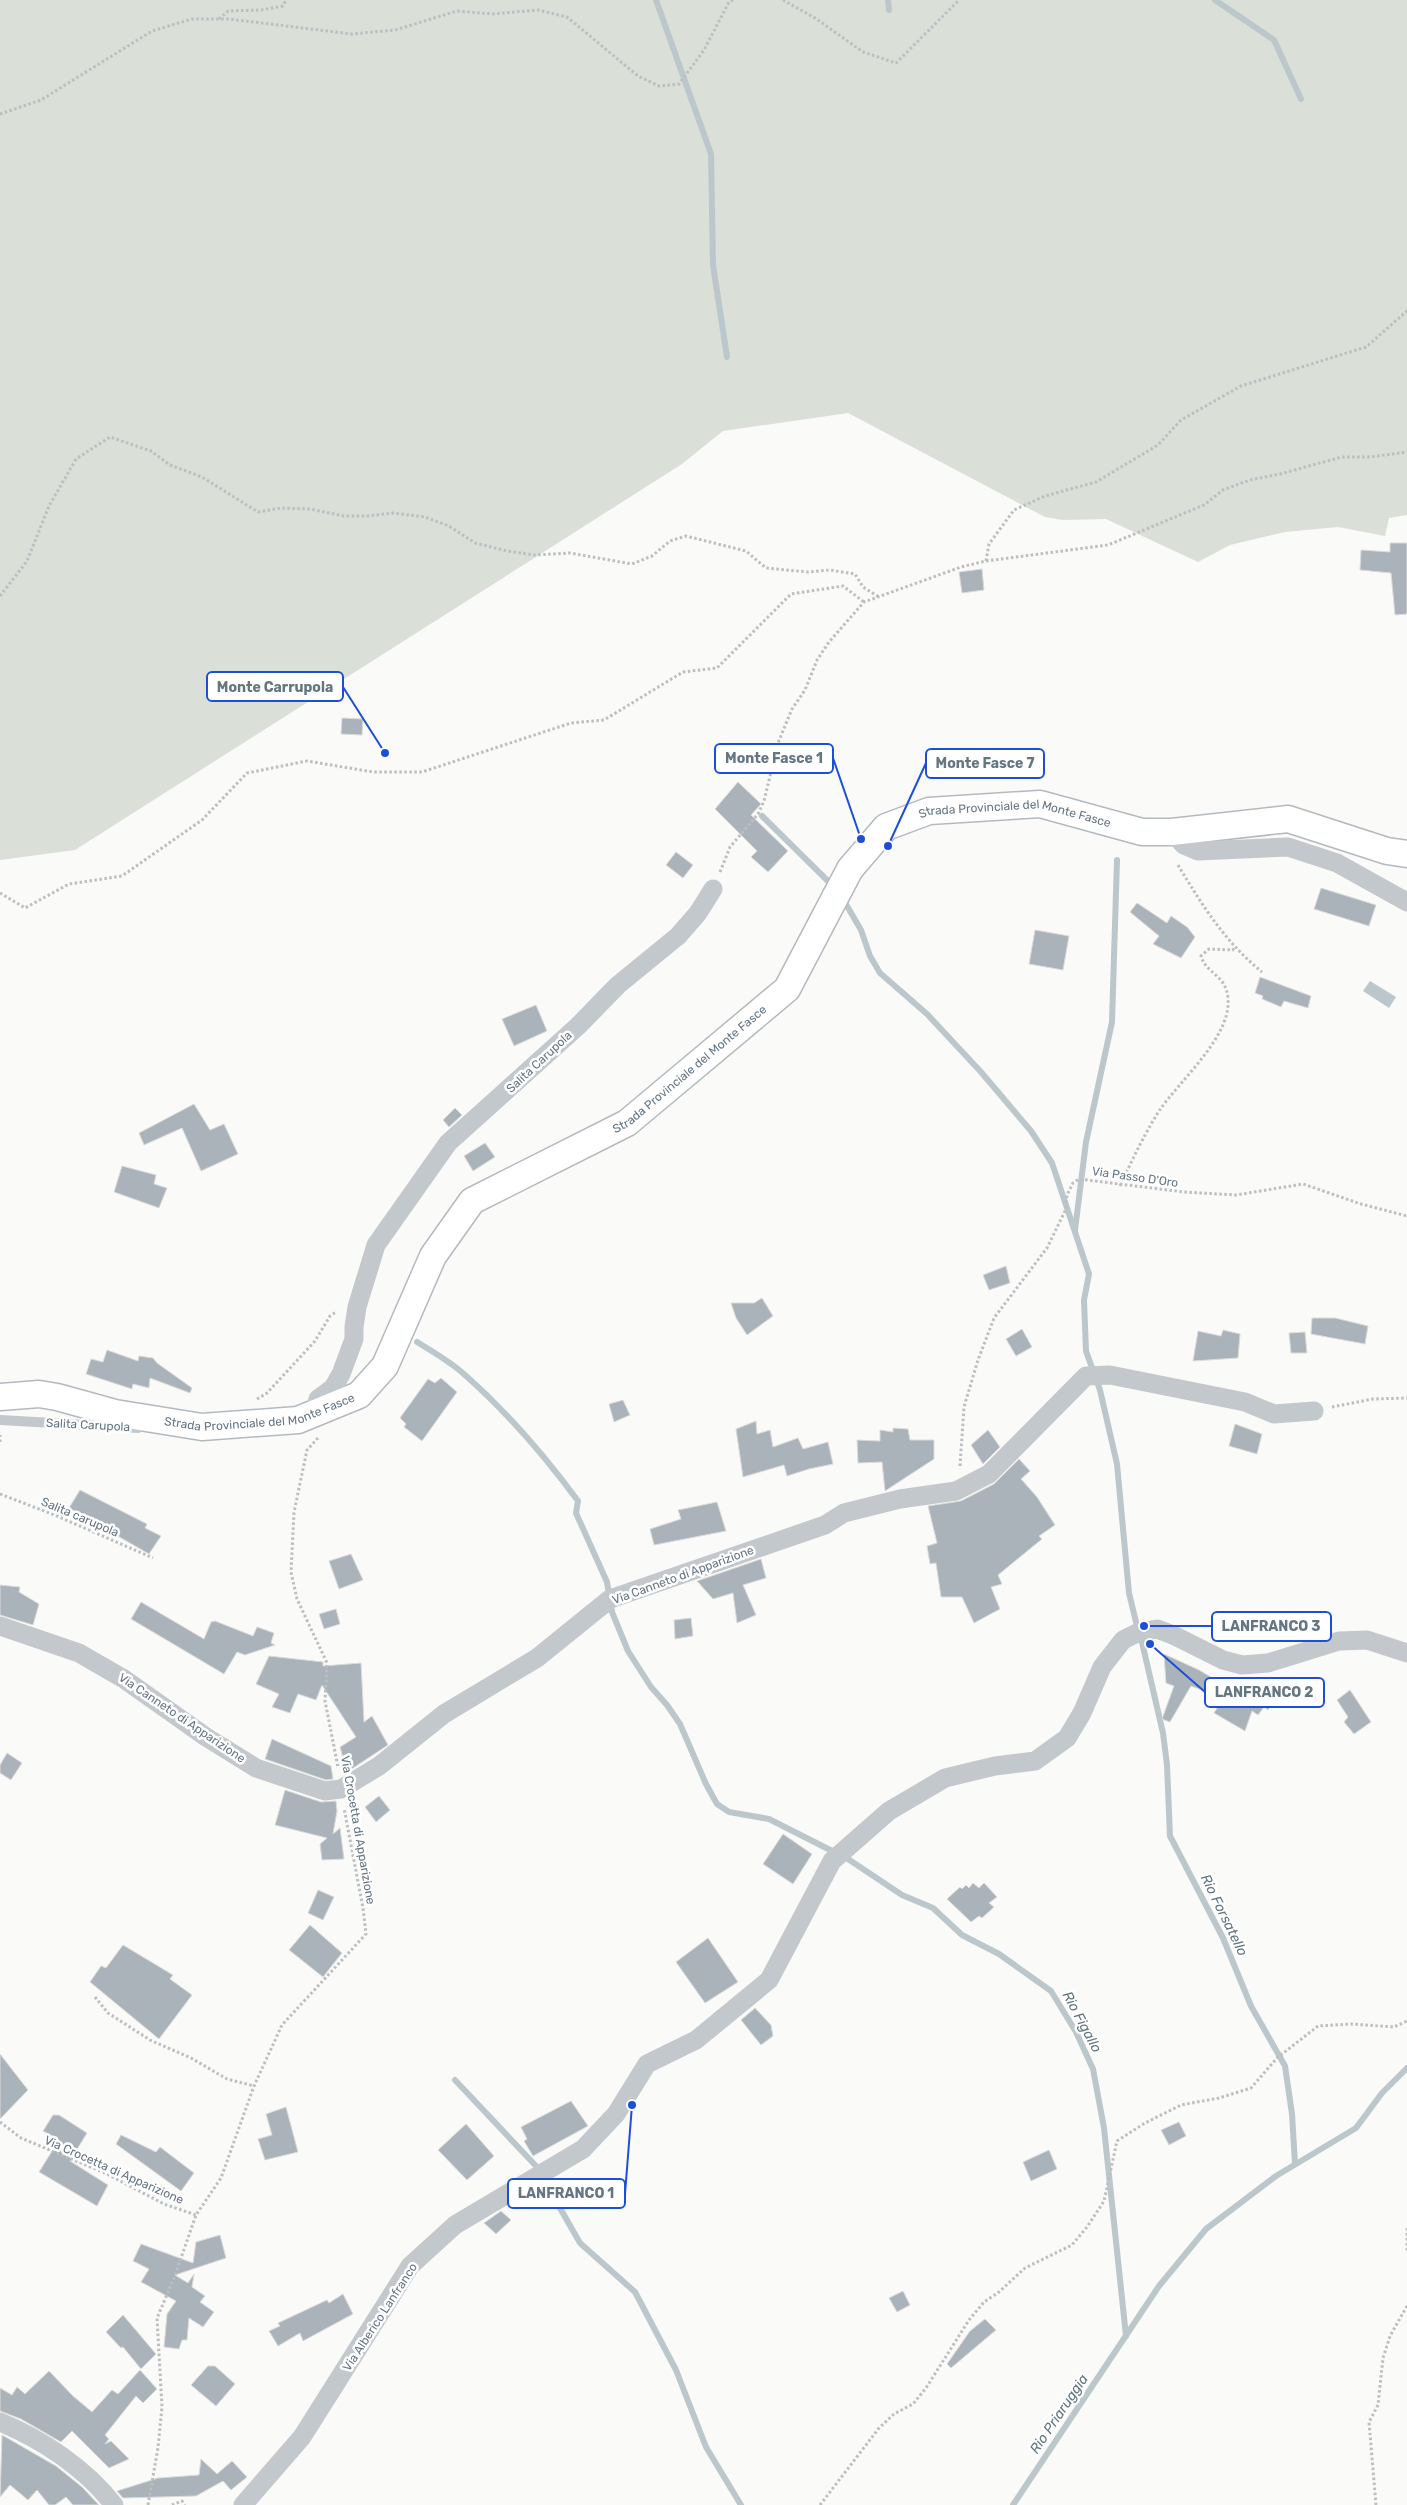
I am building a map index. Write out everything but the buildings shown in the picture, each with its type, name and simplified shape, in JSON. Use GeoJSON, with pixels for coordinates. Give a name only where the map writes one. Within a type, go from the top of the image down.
{"type":"FeatureCollection","features":[{"type":"Feature","properties":{"kind":"main road","name":"Strada Provinciale del Monte Fasce"},"geometry":{"type":"LineString","coordinates":[[0,1408],[39,1394],[174,1424],[202,1427],[298,1420],[359,1396],[384,1366],[433,1256],[472,1201],[627,1123],[787,989],[850,869],[886,827],[929,811],[1040,804],[1142,832],[1172,832],[1288,819],[1388,851],[1407,854]]}},
{"type":"Feature","properties":{"kind":"street"},"geometry":{"type":"LineString","coordinates":[[1172,832],[1184,845],[1198,850],[1288,847],[1337,863],[1407,902]]}},
{"type":"Feature","properties":{"kind":"street","name":"Salita Carupola"},"geometry":{"type":"LineString","coordinates":[[317,1413],[318,1399],[333,1388],[345,1365],[354,1339],[357,1307],[376,1245],[448,1143],[571,1032],[618,985],[678,936],[698,913],[713,889]]}},
{"type":"Feature","properties":{"kind":"street","name":"Via Canneto di Apparizione"},"geometry":{"type":"LineString","coordinates":[[0,1626],[79,1653],[124,1679],[206,1737],[256,1768],[325,1791],[341,1789],[379,1766],[444,1714],[537,1658],[610,1600],[825,1525],[844,1513],[900,1499],[956,1492],[989,1474],[1086,1376],[1110,1375],[1245,1402],[1274,1414],[1314,1411]]}},
{"type":"Feature","properties":{"kind":"street","name":"Via Alberico Lanfranco"},"geometry":{"type":"LineString","coordinates":[[243,2505],[302,2437],[410,2266],[455,2225],[583,2149],[616,2114],[647,2064],[696,2040],[769,1980],[832,1861],[889,1811],[945,1778],[995,1766],[1036,1761],[1067,1738],[1082,1713],[1102,1667],[1123,1640],[1139,1632],[1157,1629],[1223,1660],[1242,1665],[1268,1662],[1339,1641],[1367,1640],[1407,1653]]}},
{"type":"Feature","properties":{"kind":"street"},"geometry":{"type":"LineString","coordinates":[[0,2422],[53,2451],[83,2472],[114,2505]]}},
{"type":"Feature","properties":{"kind":"path"},"geometry":{"type":"LineString","coordinates":[[218,19],[228,11],[261,10],[283,6],[286,0]]}},
{"type":"Feature","properties":{"kind":"path"},"geometry":{"type":"LineString","coordinates":[[0,114],[41,100],[152,31],[192,19],[218,19],[352,34],[395,30],[457,11],[492,14],[538,10],[567,17],[638,76],[659,86],[679,84],[704,50],[729,2],[733,0]]}},
{"type":"Feature","properties":{"kind":"path"},"geometry":{"type":"LineString","coordinates":[[783,0],[815,18],[863,52],[896,63],[959,0]]}},
{"type":"Feature","properties":{"kind":"path"},"geometry":{"type":"LineString","coordinates":[[986,561],[989,544],[1014,510],[1045,496],[1096,482],[1158,445],[1181,420],[1241,386],[1366,347],[1407,311]]}},
{"type":"Feature","properties":{"kind":"path"},"geometry":{"type":"LineString","coordinates":[[0,596],[27,561],[49,506],[76,459],[110,437],[151,452],[170,465],[202,477],[258,512],[281,508],[310,509],[344,516],[393,513],[425,516],[449,526],[475,543],[507,551],[535,555],[570,553],[632,564],[652,556],[670,541],[686,536],[746,551],[766,568],[787,571],[830,570],[855,574],[863,587],[879,597]]}},
{"type":"Feature","properties":{"kind":"path"},"geometry":{"type":"LineString","coordinates":[[713,889],[730,847],[758,814],[764,802],[778,743],[792,709],[805,690],[817,660],[829,642],[864,602],[986,561],[1108,545],[1204,505],[1223,490],[1250,480],[1342,457],[1370,457],[1407,452]]}},
{"type":"Feature","properties":{"kind":"path"},"geometry":{"type":"LineString","coordinates":[[0,893],[25,908],[69,884],[122,876],[202,820],[247,773],[306,761],[373,772],[422,772],[570,723],[604,720],[683,672],[717,668],[791,594],[843,586],[864,602]]}},
{"type":"Feature","properties":{"kind":"path"},"geometry":{"type":"LineString","coordinates":[[1176,861],[1205,911],[1234,946],[1262,972]]}},
{"type":"Feature","properties":{"kind":"path"},"geometry":{"type":"LineString","coordinates":[[1120,1186],[1133,1156],[1158,1112],[1223,1029],[1229,1001],[1224,981],[1208,968],[1201,956],[1209,949],[1228,951],[1233,950],[1234,946]]}},
{"type":"Feature","properties":{"kind":"path","name":"Via Passo D'Oro"},"geometry":{"type":"LineString","coordinates":[[956,1492],[962,1460],[964,1407],[978,1360],[994,1318],[1047,1248],[1065,1211],[1067,1196],[1073,1183],[1085,1178],[1120,1186],[1236,1195],[1303,1184],[1361,1204],[1407,1216]]}},
{"type":"Feature","properties":{"kind":"path"},"geometry":{"type":"LineString","coordinates":[[254,1400],[267,1393],[315,1341],[330,1316],[338,1311],[357,1307]]}},
{"type":"Feature","properties":{"kind":"path"},"geometry":{"type":"LineString","coordinates":[[1314,1411],[1373,1399],[1407,1398]]}},
{"type":"Feature","properties":{"kind":"path","name":"Via Crocetta di Apparizione"},"geometry":{"type":"LineString","coordinates":[[148,2505],[158,2448],[162,2407],[157,2318],[174,2278],[196,2215],[221,2178],[254,2086],[282,2025],[366,1934],[341,1789],[335,1742],[325,1701],[326,1663],[297,1599],[291,1572],[294,1512],[307,1450],[324,1430],[317,1413]]}},
{"type":"Feature","properties":{"kind":"path","name":"Salita carupola"},"geometry":{"type":"LineString","coordinates":[[0,1494],[57,1516],[153,1558]]}},
{"type":"Feature","properties":{"kind":"path"},"geometry":{"type":"LineString","coordinates":[[95,1997],[108,2013],[150,2040],[191,2058],[227,2079],[254,2086]]}},
{"type":"Feature","properties":{"kind":"path"},"geometry":{"type":"LineString","coordinates":[[820,2505],[879,2428],[894,2414],[913,2404],[926,2388],[969,2320],[984,2302],[999,2292],[1025,2268],[1044,2257],[1072,2245],[1087,2227],[1104,2201],[1115,2144],[1145,2123],[1181,2105],[1219,2098],[1251,2088],[1277,2058],[1318,2026],[1351,2024],[1394,2027],[1407,2021]]}},
{"type":"Feature","properties":{"kind":"path","name":"Via Crocetta di Apparizione"},"geometry":{"type":"LineString","coordinates":[[0,2122],[21,2138],[105,2173],[164,2204],[196,2215]]}},
{"type":"Feature","properties":{"kind":"path"},"geometry":{"type":"LineString","coordinates":[[1407,2228],[1407,2252]]}},
{"type":"Feature","properties":{"kind":"path"},"geometry":{"type":"LineString","coordinates":[[1376,2505],[1369,2422],[1378,2405],[1383,2358],[1390,2336],[1407,2306]]}},
{"type":"Feature","properties":{"kind":"path"},"geometry":{"type":"LineString","coordinates":[[172,2505],[182,2501],[185,2505]]}},
{"type":"Feature","properties":{"kind":"shaded area"},"geometry":{"type":"Polygon","coordinates":[[[0,0],[1407,0],[1407,515],[1389,518],[1385,536],[1338,527],[1285,532],[1230,545],[1198,562],[1106,519],[1063,520],[1045,517],[848,413],[723,431],[682,464],[75,850],[0,860],[0,0]]]}},
{"type":"Feature","properties":{"kind":"shaded area"},"geometry":{"type":"Polygon","coordinates":[[[1370,981],[1396,997],[1389,1008],[1363,991],[1370,981]]]}},
{"type":"Feature","properties":{"kind":"waterway"},"geometry":{"type":"LineString","coordinates":[[656,0],[711,154],[713,265],[727,357]]}},
{"type":"Feature","properties":{"kind":"waterway"},"geometry":{"type":"LineString","coordinates":[[888,0],[889,10]]}},
{"type":"Feature","properties":{"kind":"waterway"},"geometry":{"type":"LineString","coordinates":[[1215,0],[1274,40],[1301,99]]}},
{"type":"Feature","properties":{"kind":"waterway"},"geometry":{"type":"LineString","coordinates":[[762,816],[834,887]]}},
{"type":"Feature","properties":{"kind":"waterway"},"geometry":{"type":"LineString","coordinates":[[1075,1230],[1086,1142],[1112,1022],[1117,860]]}},
{"type":"Feature","properties":{"kind":"waterway"},"geometry":{"type":"LineString","coordinates":[[843,899],[861,930],[870,956],[880,973],[927,1014],[981,1072],[1031,1131],[1052,1163],[1089,1274],[1084,1300],[1086,1351],[1100,1390],[1117,1464],[1129,1593],[1136,1622]]}},
{"type":"Feature","properties":{"kind":"waterway","name":"Rio Figallo"},"geometry":{"type":"LineString","coordinates":[[417,1342],[460,1370],[481,1389],[539,1451],[578,1501],[576,1513],[607,1582],[612,1612],[628,1651],[651,1687],[680,1724],[706,1784],[717,1804],[729,1812],[769,1819],[848,1859],[902,1895],[933,1908],[962,1935],[999,1954],[1051,1991],[1076,2032],[1093,2069],[1104,2128],[1126,2336]]}},
{"type":"Feature","properties":{"kind":"waterway","name":"Rio Forsatello"},"geometry":{"type":"LineString","coordinates":[[1141,1638],[1163,1733],[1167,1765],[1170,1836],[1223,1938],[1251,2006],[1285,2066],[1292,2114],[1295,2164]]}},
{"type":"Feature","properties":{"kind":"waterway","name":"Rio Priaruggia"},"geometry":{"type":"LineString","coordinates":[[1013,2505],[1159,2286],[1206,2229],[1276,2176],[1356,2128],[1382,2093],[1407,2068]]}},
{"type":"Feature","properties":{"kind":"waterway"},"geometry":{"type":"LineString","coordinates":[[455,2080],[536,2166]]}},
{"type":"Feature","properties":{"kind":"waterway"},"geometry":{"type":"LineString","coordinates":[[544,2180],[580,2243],[635,2292],[676,2370],[706,2447],[741,2505]]}},
{"type":"Feature","properties":{"kind":"place","name":"Monte Carrupola"},"geometry":{"type":"Point","coordinates":[385,753]}},
{"type":"Feature","properties":{"kind":"place","name":"Monte Fasce 1"},"geometry":{"type":"Point","coordinates":[861,839]}},
{"type":"Feature","properties":{"kind":"place","name":"Monte Fasce 7"},"geometry":{"type":"Point","coordinates":[888,846]}},
{"type":"Feature","properties":{"kind":"place","name":"LANFRANCO 3"},"geometry":{"type":"Point","coordinates":[1144,1626]}},
{"type":"Feature","properties":{"kind":"place","name":"LANFRANCO 2"},"geometry":{"type":"Point","coordinates":[1150,1644]}},
{"type":"Feature","properties":{"kind":"place","name":"LANFRANCO 1"},"geometry":{"type":"Point","coordinates":[632,2105]}}]}
